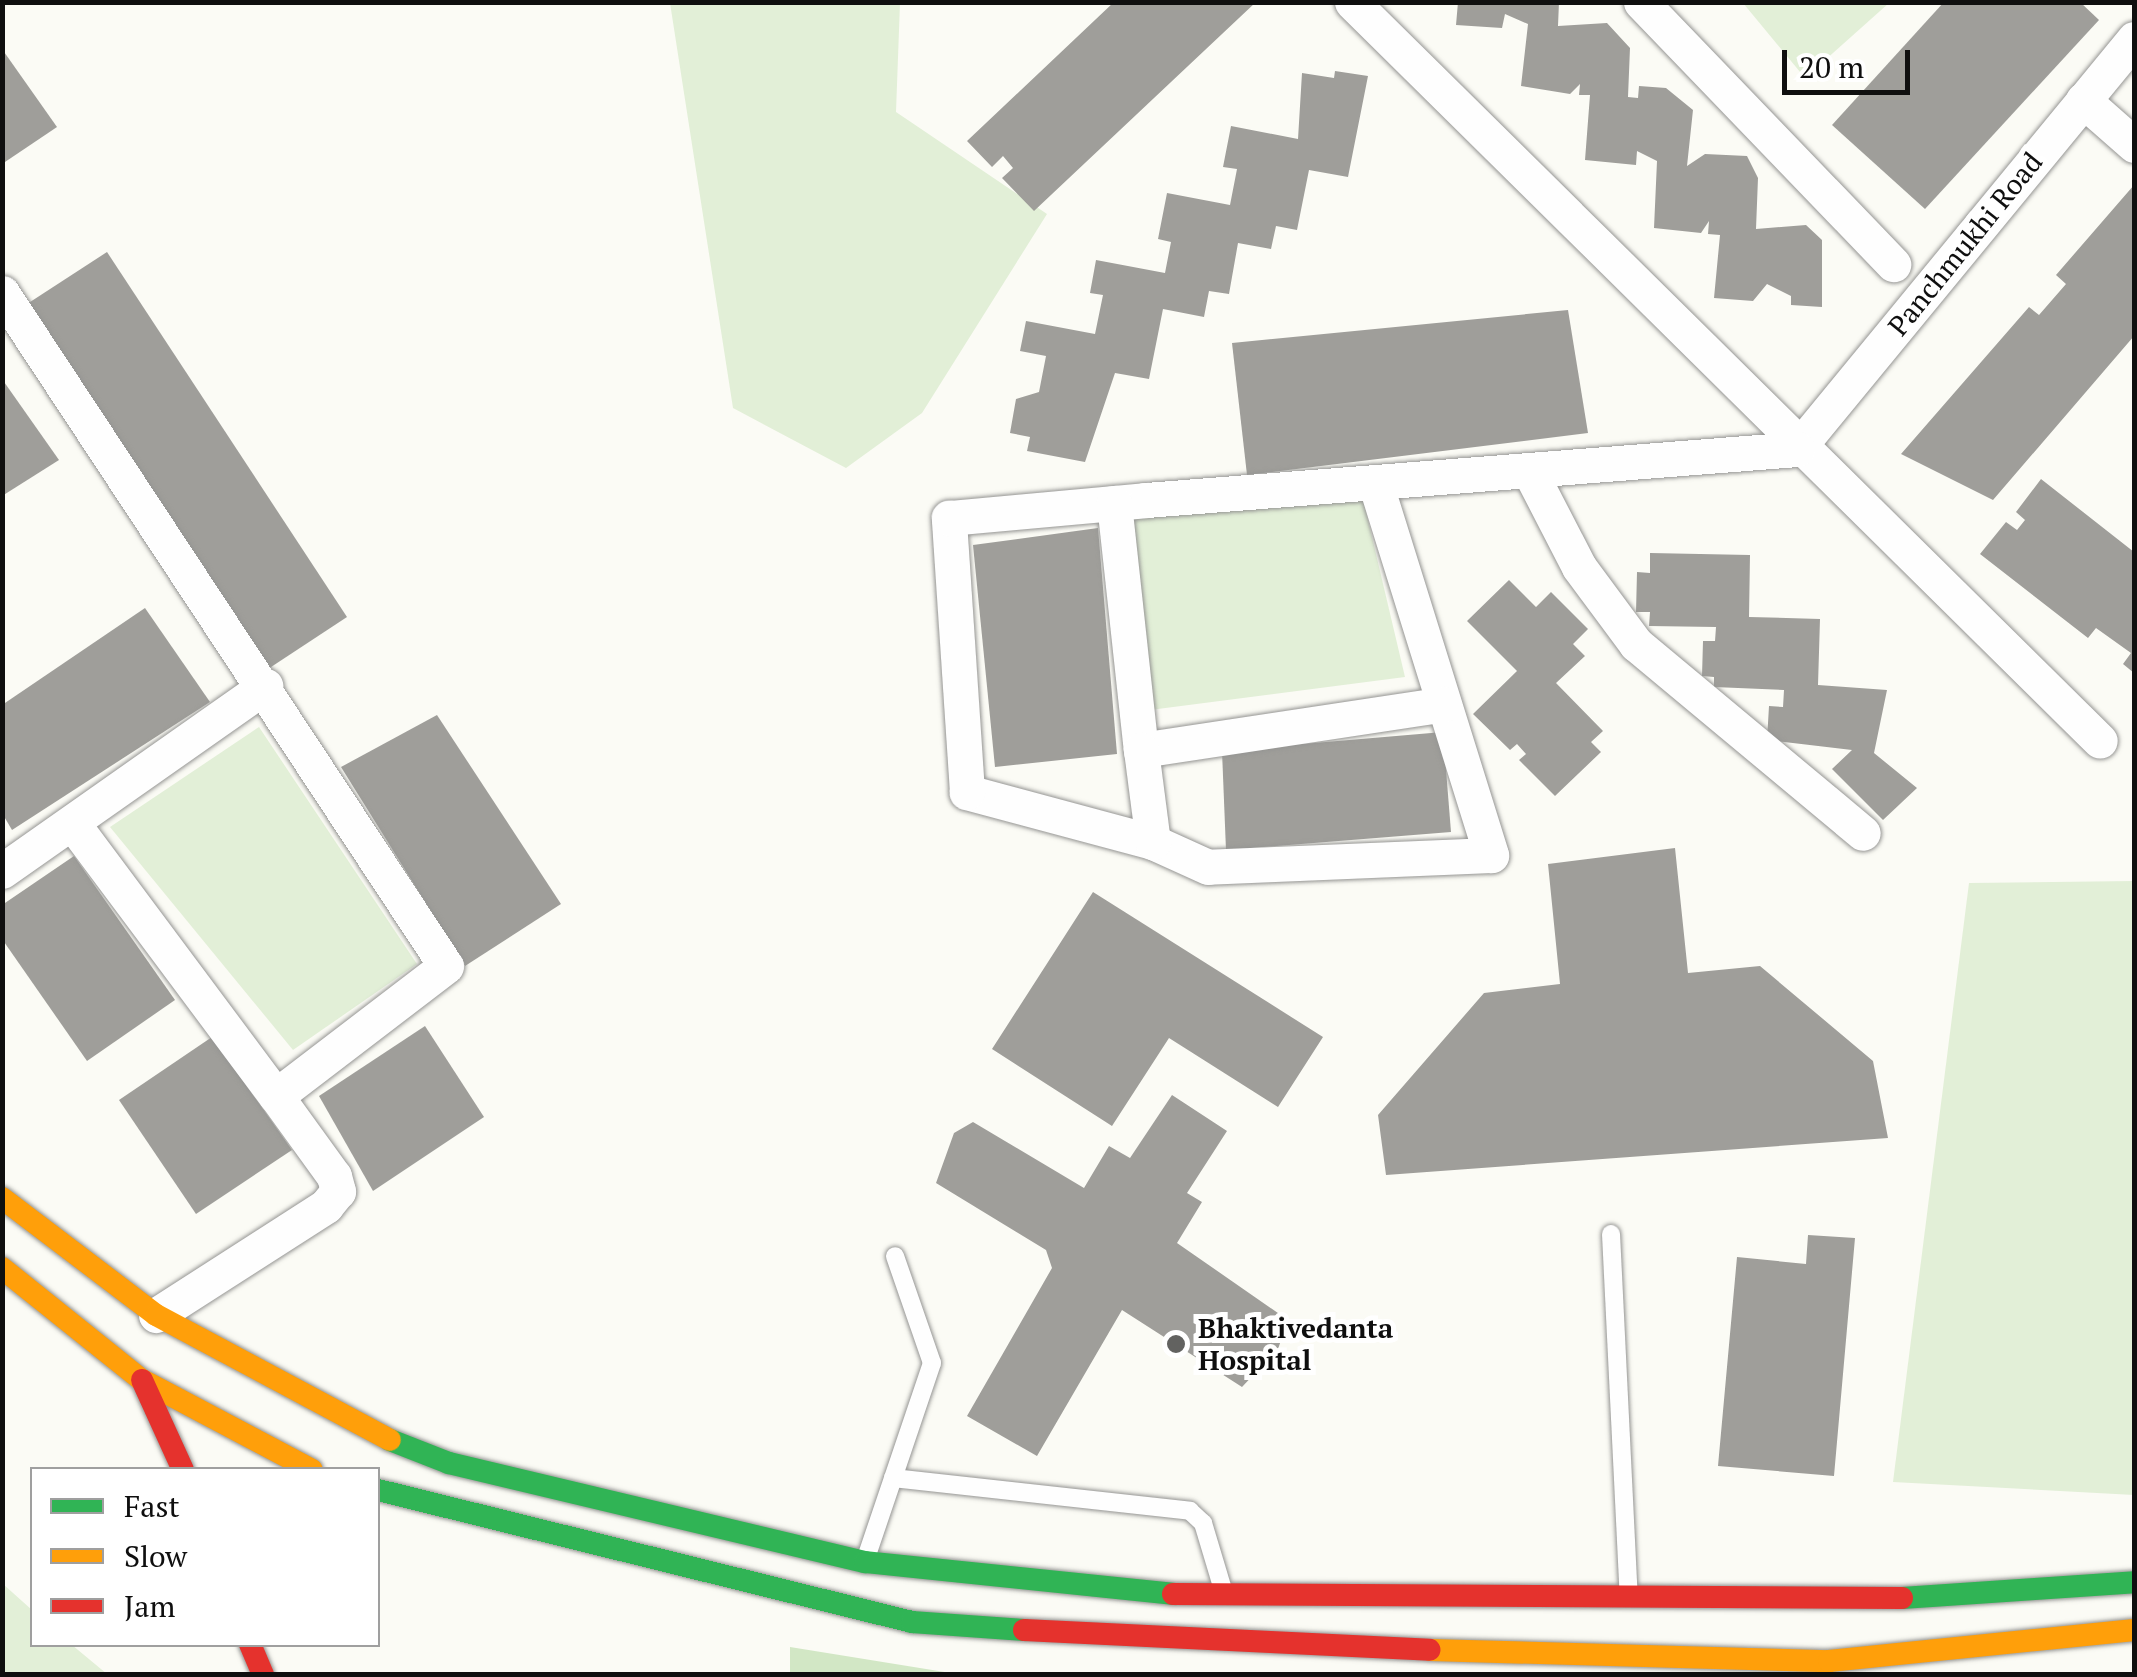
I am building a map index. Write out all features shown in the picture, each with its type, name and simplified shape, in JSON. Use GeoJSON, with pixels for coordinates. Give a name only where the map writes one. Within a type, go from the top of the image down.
{"type":"FeatureCollection","features":[{"type":"Feature","properties":{"kind":"main road"},"geometry":{"type":"LineString","coordinates":[[2,1198],[156,1316],[331,1416],[449,1462],[864,1562],[1225,1599],[1838,1602],[2134,1582]]}},
{"type":"Feature","properties":{"kind":"main road"},"geometry":{"type":"LineString","coordinates":[[2,1268],[142,1380],[306,1467]]}},
{"type":"Feature","properties":{"kind":"main road"},"geometry":{"type":"LineString","coordinates":[[156,1316],[142,1380],[182,1467]]}},
{"type":"Feature","properties":{"kind":"main road"},"geometry":{"type":"LineString","coordinates":[[380,1491],[850,1611],[1226,1644],[1573,1663],[1828,1668],[2134,1630]]}},
{"type":"Feature","properties":{"kind":"main road"},"geometry":{"type":"LineString","coordinates":[[251,1647],[263,1674]]}},
{"type":"Feature","properties":{"kind":"street"},"geometry":{"type":"LineString","coordinates":[[1352,2],[1798,449],[2100,741]]}},
{"type":"Feature","properties":{"kind":"street"},"geometry":{"type":"LineString","coordinates":[[1641,2],[1893,264]]}},
{"type":"Feature","properties":{"kind":"street","name":"Panchmukhi Road"},"geometry":{"type":"LineString","coordinates":[[1798,449],[2134,39]]}},
{"type":"Feature","properties":{"kind":"street"},"geometry":{"type":"LineString","coordinates":[[2083,100],[2134,144]]}},
{"type":"Feature","properties":{"kind":"street"},"geometry":{"type":"LineString","coordinates":[[2,292],[12,329],[265,686],[446,966],[440,980],[276,1096]]}},
{"type":"Feature","properties":{"kind":"street"},"geometry":{"type":"LineString","coordinates":[[1375,482],[1491,855],[1208,867],[1153,842],[967,792],[948,518],[1114,503],[1375,482],[1798,449]]}},
{"type":"Feature","properties":{"kind":"street"},"geometry":{"type":"LineString","coordinates":[[1529,470],[1578,567],[1636,644],[1863,833]]}},
{"type":"Feature","properties":{"kind":"street"},"geometry":{"type":"LineString","coordinates":[[1114,503],[1153,842]]}},
{"type":"Feature","properties":{"kind":"street"},"geometry":{"type":"LineString","coordinates":[[2,871],[265,686]]}},
{"type":"Feature","properties":{"kind":"street"},"geometry":{"type":"LineString","coordinates":[[1141,750],[1444,704]]}},
{"type":"Feature","properties":{"kind":"street"},"geometry":{"type":"LineString","coordinates":[[74,824],[276,1096],[338,1191],[156,1316]]}},
{"type":"Feature","properties":{"kind":"street"},"geometry":{"type":"LineString","coordinates":[[1573,1663],[1629,1602]]}},
{"type":"Feature","properties":{"kind":"lane"},"geometry":{"type":"LineString","coordinates":[[1893,264],[1923,296]]}},
{"type":"Feature","properties":{"kind":"lane"},"geometry":{"type":"LineString","coordinates":[[1612,1234],[1629,1602]]}},
{"type":"Feature","properties":{"kind":"lane"},"geometry":{"type":"LineString","coordinates":[[850,1611],[932,1364],[896,1256]]}},
{"type":"Feature","properties":{"kind":"lane"},"geometry":{"type":"LineString","coordinates":[[894,1478],[1190,1510],[1203,1523],[1225,1599]]}},
{"type":"Feature","properties":{"kind":"green space"},"geometry":{"type":"Polygon","coordinates":[[[670,3],[900,3],[896,112],[1047,214],[922,413],[846,468],[733,408],[670,3]]]}},
{"type":"Feature","properties":{"kind":"green space"},"geometry":{"type":"Polygon","coordinates":[[[1743,3],[1889,3],[1805,78],[1743,3]]]}},
{"type":"Feature","properties":{"kind":"green space"},"geometry":{"type":"Polygon","coordinates":[[[1363,499],[1405,677],[1150,710],[1132,518],[1363,499]]]}},
{"type":"Feature","properties":{"kind":"green space"},"geometry":{"type":"Polygon","coordinates":[[[259,727],[417,964],[293,1050],[110,827],[259,727]]]}},
{"type":"Feature","properties":{"kind":"green space"},"geometry":{"type":"Polygon","coordinates":[[[2134,881],[2134,1495],[1893,1482],[1969,883],[2134,881]]]}},
{"type":"Feature","properties":{"kind":"green space"},"geometry":{"type":"Polygon","coordinates":[[[3,1584],[30,1608],[30,1647],[74,1647],[107,1674],[3,1674],[3,1584]]]}},
{"type":"Feature","properties":{"kind":"green space"},"geometry":{"type":"Polygon","coordinates":[[[790,1647],[957,1674],[790,1674],[790,1647]]]}},
{"type":"Feature","properties":{"kind":"building"},"geometry":{"type":"Polygon","coordinates":[[[1114,2],[1256,2],[1034,211],[1002,178],[1013,168],[1003,156],[992,167],[967,141],[1114,2]]]}},
{"type":"Feature","properties":{"kind":"building"},"geometry":{"type":"Polygon","coordinates":[[[1458,2],[1559,2],[1558,26],[1607,23],[1630,48],[1628,97],[1638,98],[1639,86],[1666,88],[1693,110],[1687,166],[1705,154],[1747,156],[1758,178],[1756,229],[1806,225],[1822,240],[1822,307],[1791,305],[1791,296],[1767,284],[1753,301],[1714,298],[1720,235],[1708,234],[1709,221],[1701,233],[1654,228],[1657,161],[1637,151],[1636,165],[1585,160],[1590,95],[1579,95],[1580,84],[1570,94],[1521,86],[1528,24],[1505,14],[1502,28],[1456,25],[1458,2]]]}},
{"type":"Feature","properties":{"kind":"building"},"geometry":{"type":"Polygon","coordinates":[[[1944,2],[2080,2],[2099,20],[1925,209],[1832,125],[1944,2]]]}},
{"type":"Feature","properties":{"kind":"building"},"geometry":{"type":"Polygon","coordinates":[[[2,49],[57,127],[2,164],[2,49]]]}},
{"type":"Feature","properties":{"kind":"building"},"geometry":{"type":"Polygon","coordinates":[[[1335,71],[1368,76],[1348,177],[1309,170],[1297,230],[1276,226],[1271,249],[1238,243],[1229,294],[1209,291],[1204,317],[1163,309],[1149,379],[1115,373],[1085,462],[1027,451],[1030,437],[1010,433],[1016,399],[1039,392],[1046,356],[1020,351],[1026,321],[1095,334],[1103,295],[1090,293],[1096,260],[1165,273],[1171,242],[1158,239],[1167,193],[1230,205],[1237,169],[1223,167],[1231,126],[1298,139],[1302,73],[1334,78],[1335,71]]]}},
{"type":"Feature","properties":{"kind":"building"},"geometry":{"type":"Polygon","coordinates":[[[2134,185],[2134,336],[1993,500],[1901,454],[2029,307],[2039,315],[2066,284],[2056,275],[2134,185]]]}},
{"type":"Feature","properties":{"kind":"building"},"geometry":{"type":"Polygon","coordinates":[[[107,252],[347,617],[268,669],[27,304],[107,252]]]}},
{"type":"Feature","properties":{"kind":"building"},"geometry":{"type":"Polygon","coordinates":[[[1568,310],[1588,433],[1247,475],[1232,343],[1568,310]]]}},
{"type":"Feature","properties":{"kind":"building"},"geometry":{"type":"Polygon","coordinates":[[[2,379],[59,460],[2,496],[2,379]]]}},
{"type":"Feature","properties":{"kind":"building"},"geometry":{"type":"Polygon","coordinates":[[[2041,479],[2134,552],[2134,673],[2123,664],[2131,653],[2096,628],[2088,638],[1980,554],[2006,522],[2017,530],[2025,520],[2016,512],[2041,479]]]}},
{"type":"Feature","properties":{"kind":"building"},"geometry":{"type":"Polygon","coordinates":[[[1098,528],[1117,754],[995,767],[973,545],[1098,528]]]}},
{"type":"Feature","properties":{"kind":"building"},"geometry":{"type":"Polygon","coordinates":[[[1650,553],[1750,555],[1749,617],[1820,619],[1818,685],[1887,690],[1874,753],[1917,788],[1883,820],[1832,769],[1852,750],[1767,740],[1769,706],[1783,707],[1784,690],[1714,687],[1714,677],[1702,676],[1703,641],[1715,641],[1716,627],[1649,626],[1650,612],[1636,612],[1637,572],[1650,573],[1650,553]]]}},
{"type":"Feature","properties":{"kind":"building"},"geometry":{"type":"Polygon","coordinates":[[[1509,580],[1536,607],[1551,592],[1588,629],[1573,644],[1585,656],[1556,683],[1603,731],[1591,742],[1601,752],[1555,796],[1519,760],[1526,754],[1517,744],[1510,750],[1473,714],[1517,671],[1467,621],[1509,580]]]}},
{"type":"Feature","properties":{"kind":"building"},"geometry":{"type":"Polygon","coordinates":[[[145,608],[210,702],[12,830],[2,813],[2,705],[145,608]]]}},
{"type":"Feature","properties":{"kind":"building"},"geometry":{"type":"Polygon","coordinates":[[[437,715],[561,904],[465,966],[341,767],[437,715]]]}},
{"type":"Feature","properties":{"kind":"building"},"geometry":{"type":"Polygon","coordinates":[[[1443,732],[1451,832],[1226,850],[1222,751],[1443,732]]]}},
{"type":"Feature","properties":{"kind":"building"},"geometry":{"type":"Polygon","coordinates":[[[1675,848],[1688,973],[1760,966],[1873,1061],[1888,1138],[1386,1175],[1378,1115],[1484,993],[1560,984],[1548,864],[1675,848]]]}},
{"type":"Feature","properties":{"kind":"building"},"geometry":{"type":"Polygon","coordinates":[[[74,856],[175,1000],[87,1061],[2,939],[2,905],[74,856]]]}},
{"type":"Feature","properties":{"kind":"building"},"geometry":{"type":"Polygon","coordinates":[[[1093,892],[1323,1037],[1278,1107],[1169,1038],[1112,1126],[992,1049],[1093,892]]]}},
{"type":"Feature","properties":{"kind":"building"},"geometry":{"type":"Polygon","coordinates":[[[425,1026],[484,1117],[373,1191],[319,1096],[425,1026]]]}},
{"type":"Feature","properties":{"kind":"building"},"geometry":{"type":"Polygon","coordinates":[[[212,1037],[292,1150],[196,1214],[119,1100],[212,1037]]]}},
{"type":"Feature","properties":{"kind":"building"},"geometry":{"type":"Polygon","coordinates":[[[1172,1095],[1227,1131],[1187,1193],[1202,1202],[1177,1243],[1288,1320],[1278,1349],[1242,1387],[1122,1310],[1037,1456],[967,1416],[1052,1268],[1046,1250],[936,1183],[954,1133],[973,1122],[1084,1188],[1109,1146],[1130,1158],[1172,1095]]]}},
{"type":"Feature","properties":{"kind":"building"},"geometry":{"type":"Polygon","coordinates":[[[1808,1235],[1855,1238],[1834,1476],[1718,1466],[1737,1257],[1806,1264],[1808,1235]]]}},
{"type":"Feature","properties":{"kind":"traffic: fast"},"geometry":{"type":"LineString","coordinates":[[390,1440],[449,1463],[865,1562],[1173,1594]]}},
{"type":"Feature","properties":{"kind":"traffic: fast"},"geometry":{"type":"LineString","coordinates":[[380,1490],[912,1622],[1024,1630]]}},
{"type":"Feature","properties":{"kind":"traffic: fast"},"geometry":{"type":"LineString","coordinates":[[1902,1598],[2134,1582]]}},
{"type":"Feature","properties":{"kind":"traffic: slow"},"geometry":{"type":"LineString","coordinates":[[2,1198],[156,1315],[390,1440]]}},
{"type":"Feature","properties":{"kind":"traffic: slow"},"geometry":{"type":"LineString","coordinates":[[2,1268],[142,1380],[306,1467]]}},
{"type":"Feature","properties":{"kind":"traffic: slow"},"geometry":{"type":"LineString","coordinates":[[1430,1650],[1829,1661],[2134,1630]]}},
{"type":"Feature","properties":{"kind":"traffic: jam"},"geometry":{"type":"LineString","coordinates":[[142,1380],[182,1467]]}},
{"type":"Feature","properties":{"kind":"traffic: jam"},"geometry":{"type":"LineString","coordinates":[[1173,1594],[1902,1598]]}},
{"type":"Feature","properties":{"kind":"traffic: jam"},"geometry":{"type":"LineString","coordinates":[[1024,1630],[1430,1650]]}},
{"type":"Feature","properties":{"kind":"traffic: jam"},"geometry":{"type":"LineString","coordinates":[[251,1647],[263,1674]]}},
{"type":"Feature","properties":{"kind":"place","name":"Bhaktivedanta Hospital"},"geometry":{"type":"Point","coordinates":[1176,1344]}}]}
